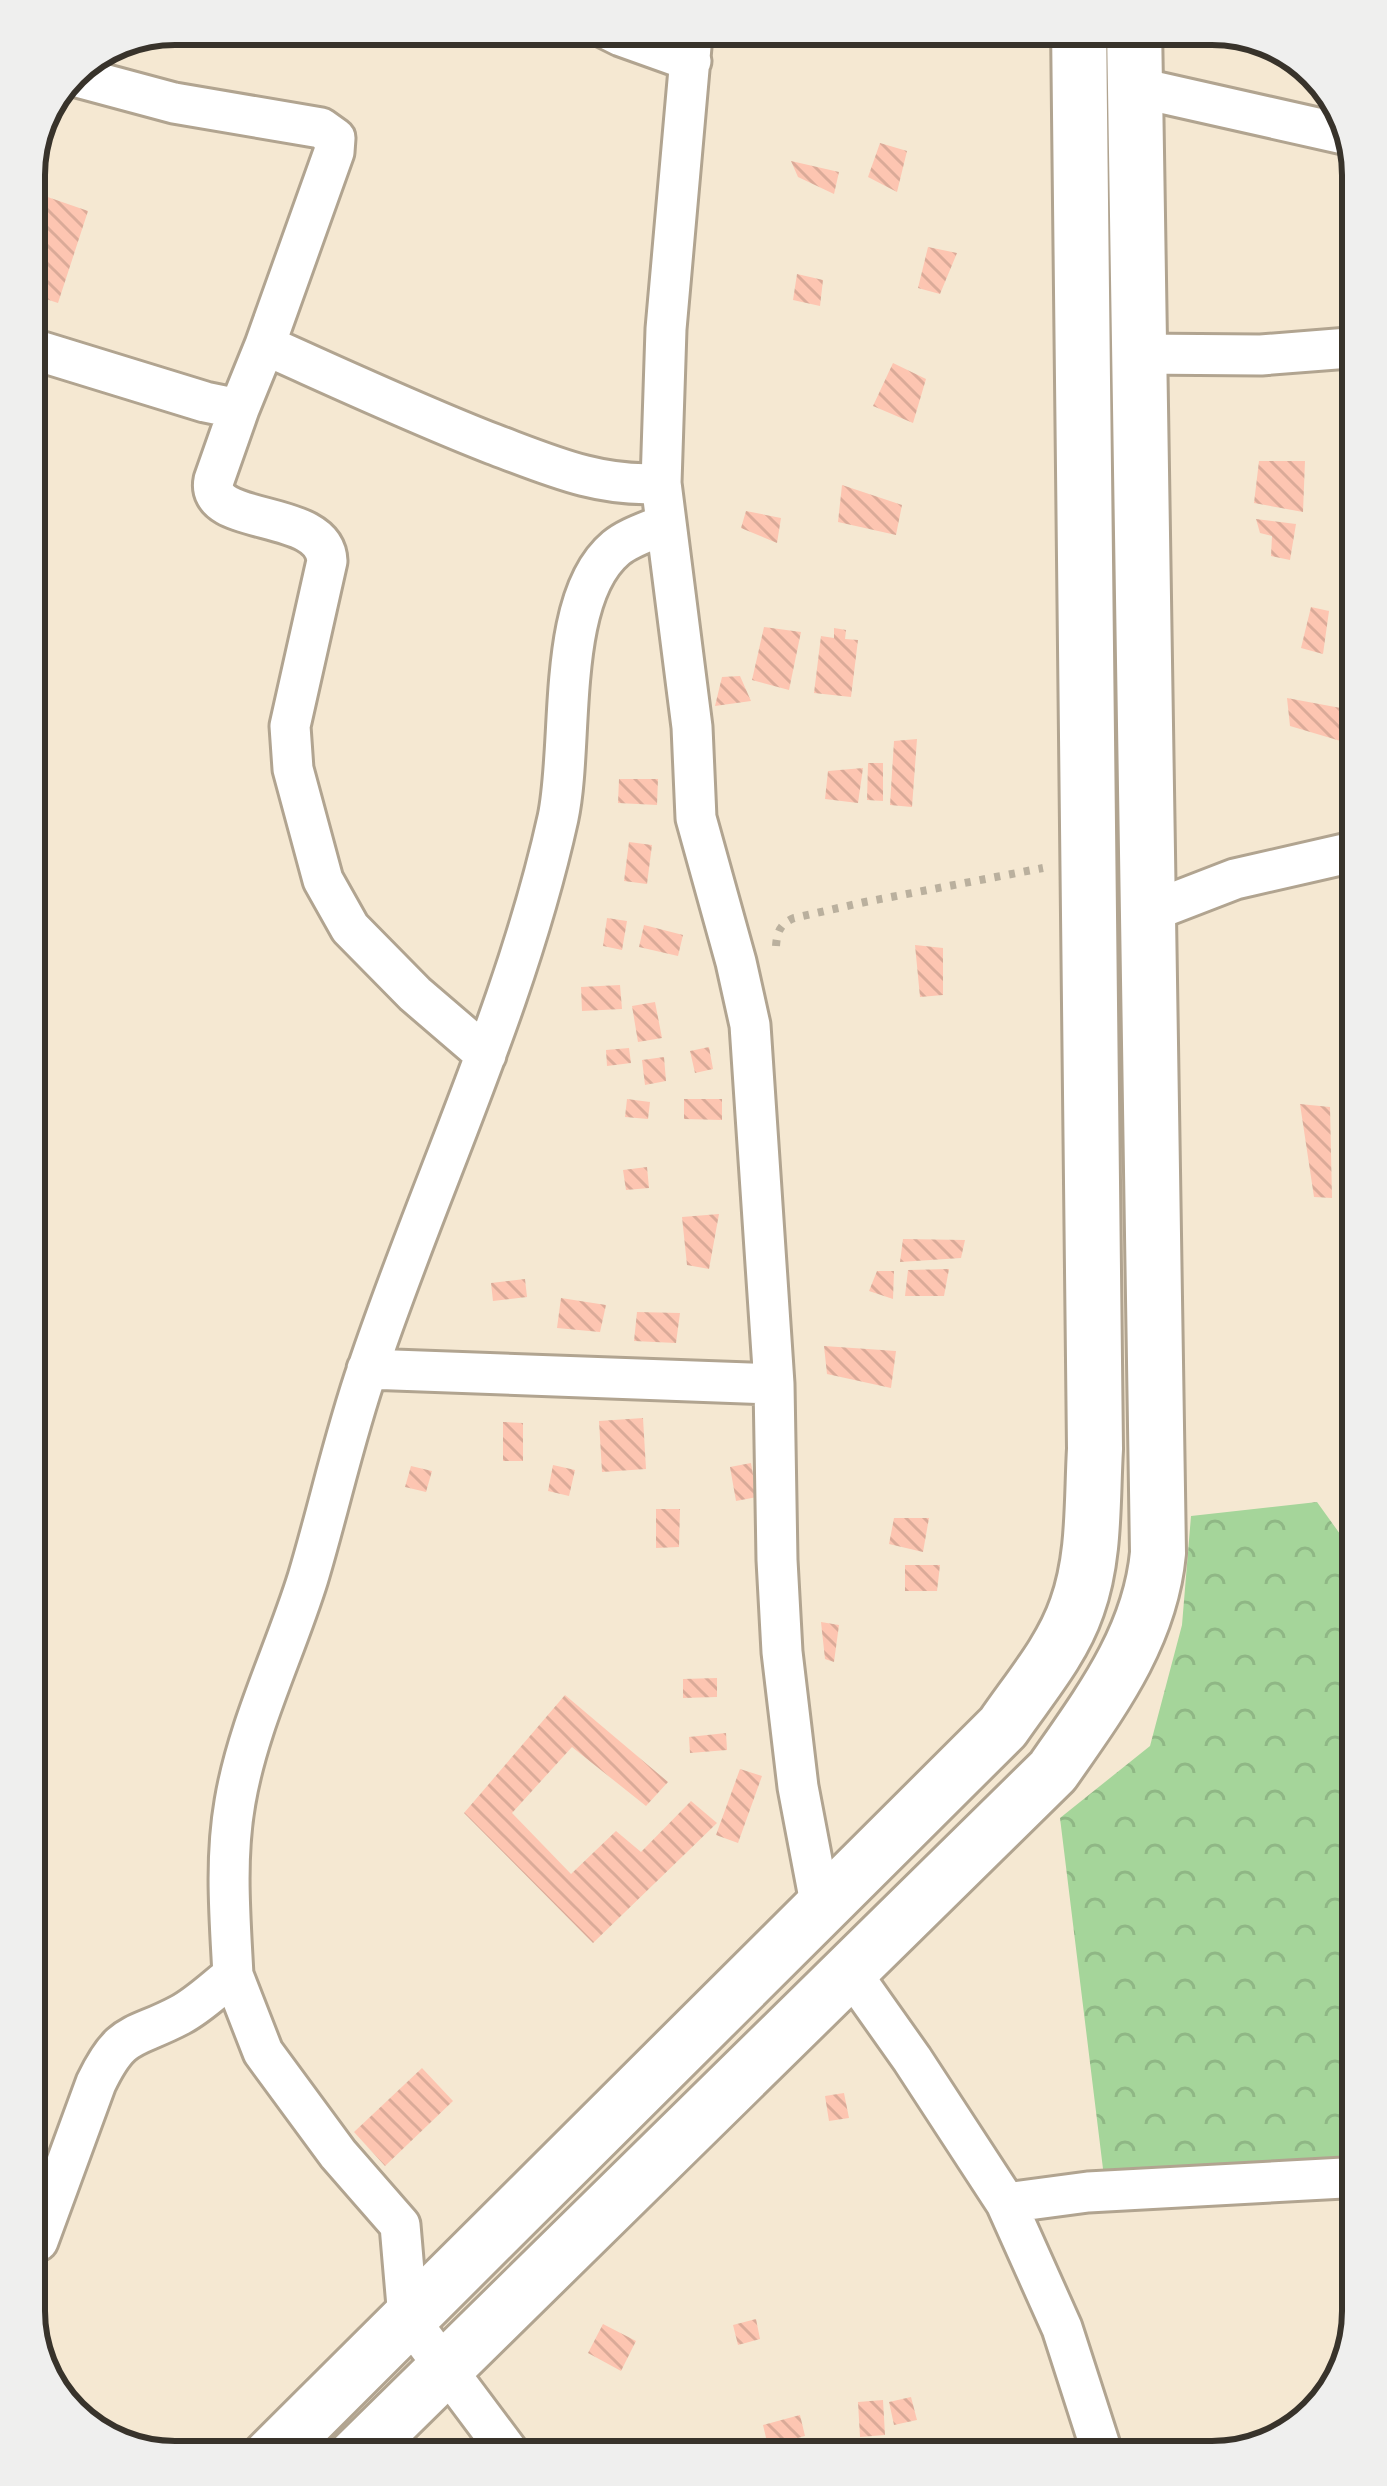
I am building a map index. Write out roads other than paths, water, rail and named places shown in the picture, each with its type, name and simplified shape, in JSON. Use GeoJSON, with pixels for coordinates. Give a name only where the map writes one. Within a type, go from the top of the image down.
{"type":"FeatureCollection","features":[{"type":"Feature","properties":{"kind":"street"},"geometry":{"type":"LineString","coordinates":[[692,45],[666,329],[661,483],[692,727],[696,818],[750,1025],[774,1384],[782,1652],[798,1786],[821,1908]]}},
{"type":"Feature","properties":{"kind":"street"},"geometry":{"type":"LineString","coordinates":[[286,2441],[1003,1727],[1056,1651],[1076,1610],[1089,1565],[1095,1449],[1079,45]]}},
{"type":"Feature","properties":{"kind":"street"},"geometry":{"type":"LineString","coordinates":[[370,2441],[1053,1771],[1110,1689],[1150,1599],[1158,1553],[1134,45]]}},
{"type":"Feature","properties":{"kind":"street"},"geometry":{"type":"LineString","coordinates":[[87,80],[174,103],[321,128],[335,138],[334,152],[212,489],[225,505],[304,531],[321,540],[326,550],[290,726],[293,769],[323,880],[350,928],[486,1054]]}},
{"type":"Feature","properties":{"kind":"street"},"geometry":{"type":"LineString","coordinates":[[1135,88],[1335,132]]}},
{"type":"Feature","properties":{"kind":"street"},"geometry":{"type":"LineString","coordinates":[[265,345],[433,420],[577,476],[631,486],[661,483]]}},
{"type":"Feature","properties":{"kind":"street"},"geometry":{"type":"LineString","coordinates":[[1137,354],[1261,355],[1342,349]]}},
{"type":"Feature","properties":{"kind":"street"},"geometry":{"type":"LineString","coordinates":[[45,353],[238,409]]}},
{"type":"Feature","properties":{"kind":"street"},"geometry":{"type":"LineString","coordinates":[[500,2441],[409,2318],[400,2225],[338,2154],[263,2051],[233,1975],[228,1883],[235,1802],[260,1712],[307,1581],[367,1369],[508,994],[558,815],[574,640],[584,599],[600,566],[618,546],[665,524]]}},
{"type":"Feature","properties":{"kind":"street"},"geometry":{"type":"LineString","coordinates":[[1147,913],[1235,879],[1342,855]]}},
{"type":"Feature","properties":{"kind":"street"},"geometry":{"type":"LineString","coordinates":[[367,1369],[774,1384]]}},
{"type":"Feature","properties":{"kind":"street"},"geometry":{"type":"LineString","coordinates":[[850,1970],[1006,2203],[1062,2328],[1097,2441]]}},
{"type":"Feature","properties":{"kind":"street"},"geometry":{"type":"LineString","coordinates":[[45,2223],[107,2060],[125,2039],[182,2014],[233,1975]]}},
{"type":"Feature","properties":{"kind":"street"},"geometry":{"type":"LineString","coordinates":[[1006,2203],[1088,2192],[1342,2178]]}}]}
